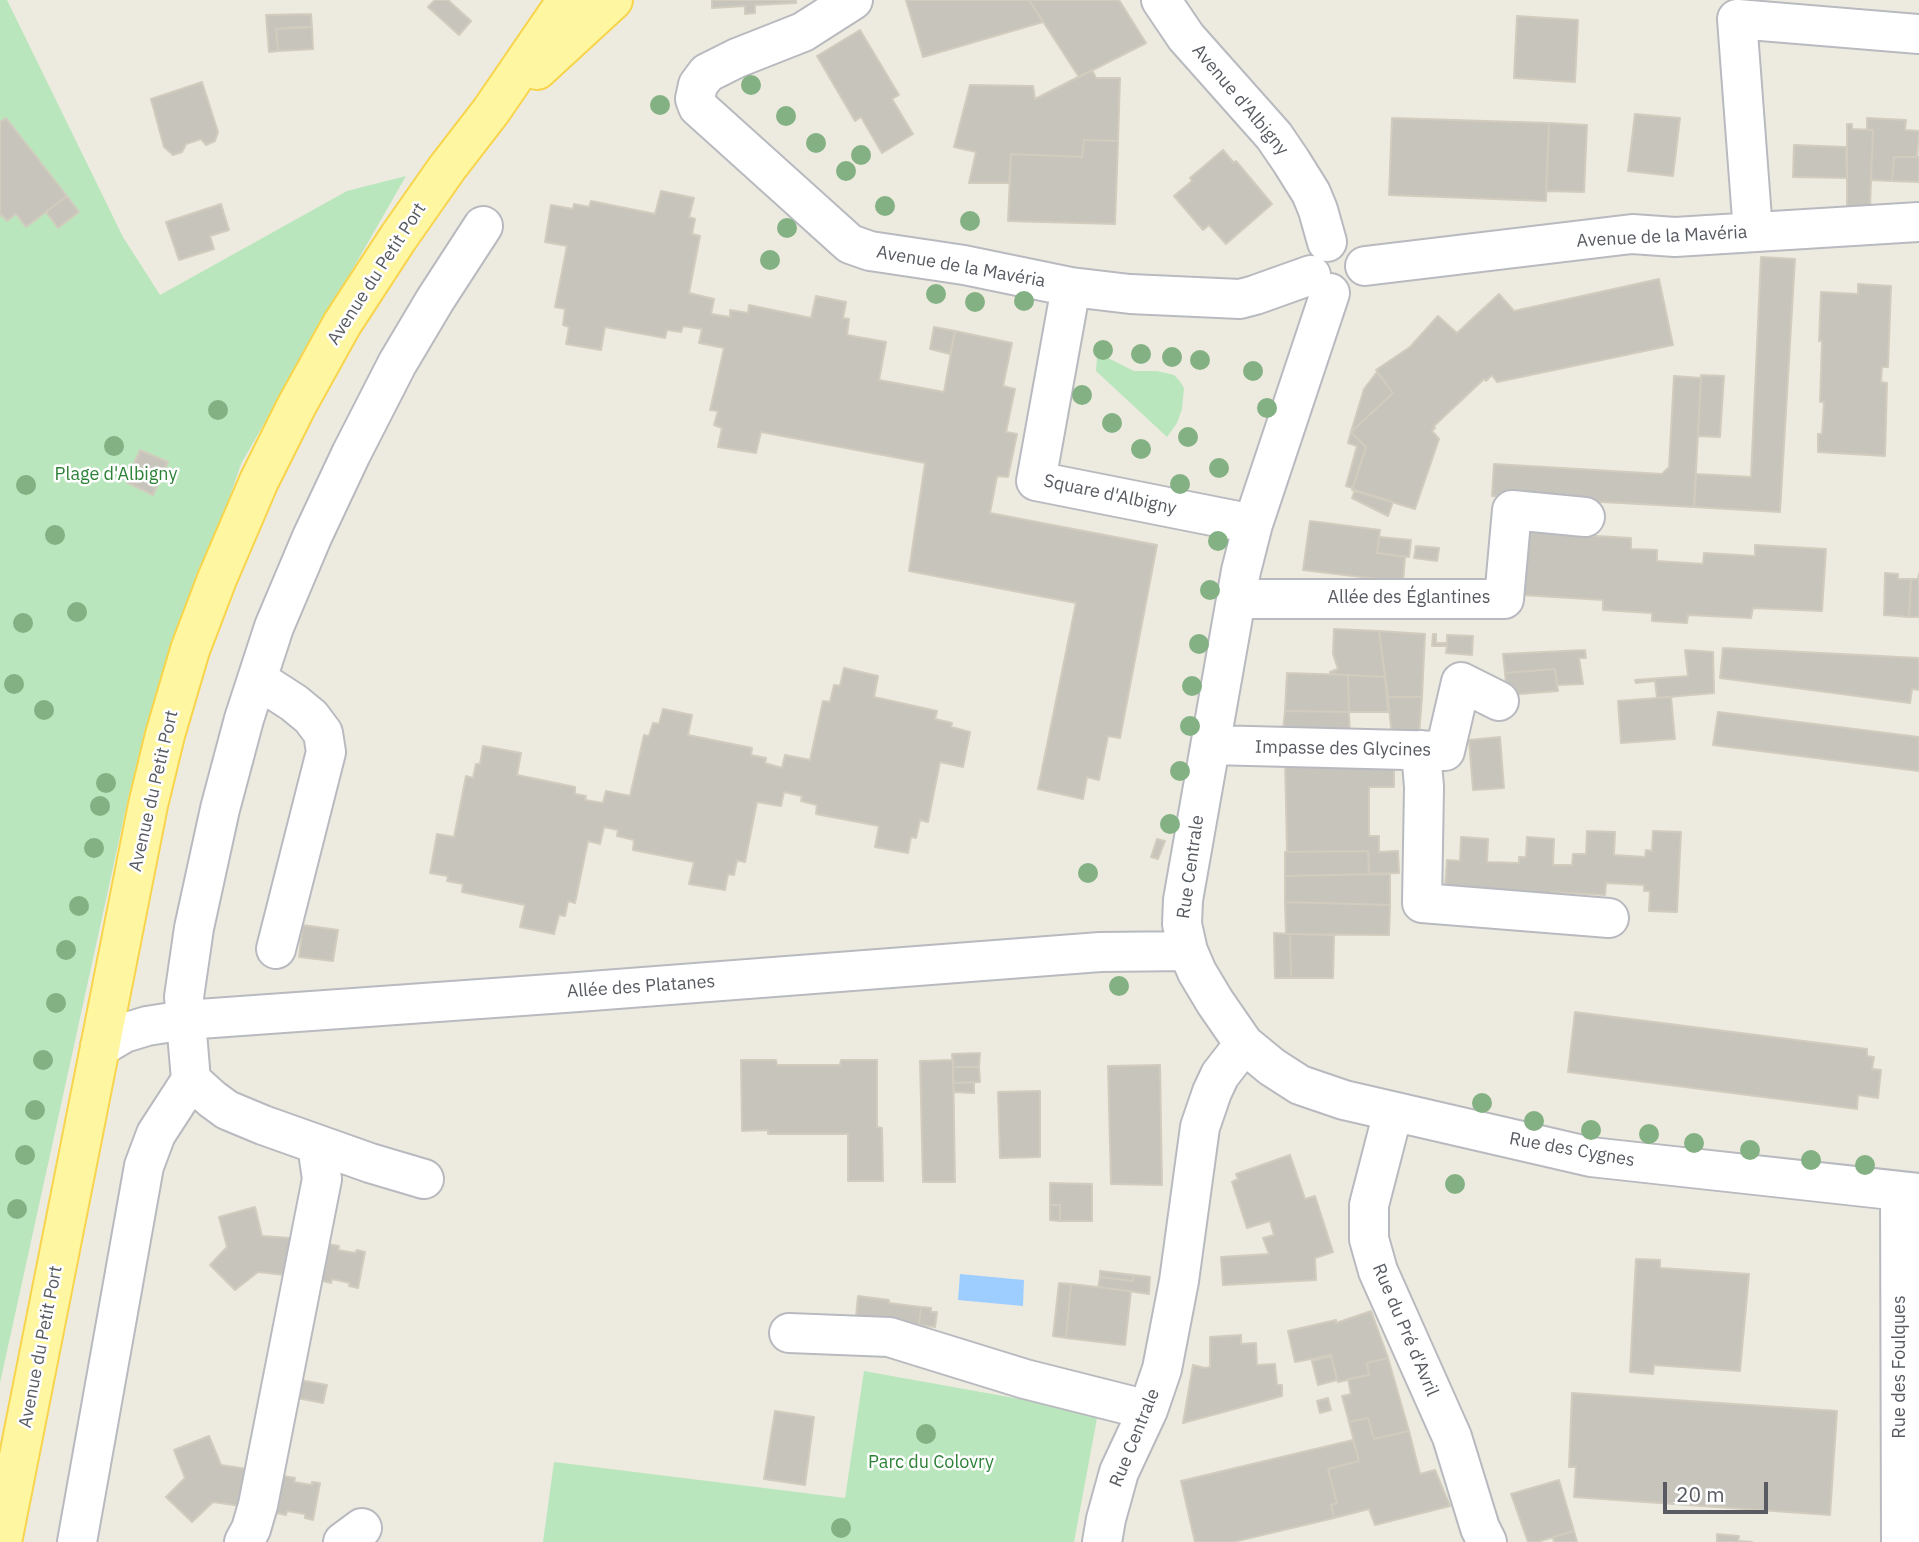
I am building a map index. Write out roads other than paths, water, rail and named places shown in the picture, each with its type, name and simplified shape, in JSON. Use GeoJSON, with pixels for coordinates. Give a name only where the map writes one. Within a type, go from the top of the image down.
{"type":"FeatureCollection","features":[{"type":"Feature","properties":{"kind":"main road","name":"Avenue du Petit Port"},"geometry":{"type":"LineString","coordinates":[[2,1542],[148,805],[190,650],[259,481],[342,324],[398,238],[491,111],[567,0]]}},
{"type":"Feature","properties":{"kind":"main road","name":"Avenue du Petit Port"},"geometry":{"type":"LineString","coordinates":[[491,111],[612,0]]}},
{"type":"Feature","properties":{"kind":"street","name":"Avenue de la Mavéria"},"geometry":{"type":"LineString","coordinates":[[853,0],[803,32],[707,73],[701,80],[695,99],[698,107],[850,244],[870,251],[964,265],[1071,287],[1130,294],[1241,299],[1323,270],[1342,294],[1354,289],[1362,278],[1365,266],[1632,234],[1675,237],[1919,222]]}},
{"type":"Feature","properties":{"kind":"street","name":"Avenue d'Albigny"},"geometry":{"type":"LineString","coordinates":[[1161,0],[1193,45],[1258,118],[1291,161],[1311,193],[1323,270]]}},
{"type":"Feature","properties":{"kind":"street"},"geometry":{"type":"LineString","coordinates":[[1753,232],[1737,19],[1919,34]]}},
{"type":"Feature","properties":{"kind":"street"},"geometry":{"type":"LineString","coordinates":[[77,1542],[144,1167],[156,1134],[191,1080],[185,1020],[186,976],[220,809],[244,719],[274,627],[351,454],[397,364],[484,226]]}},
{"type":"Feature","properties":{"kind":"street","name":"Rue Centrale"},"geometry":{"type":"LineString","coordinates":[[1102,1542],[1119,1472],[1148,1410],[1162,1369],[1179,1281],[1200,1127],[1220,1075],[1244,1044],[1197,972],[1188,951],[1182,924],[1183,900],[1241,571],[1323,270]]}},
{"type":"Feature","properties":{"kind":"street","name":"Square d'Albigny"},"geometry":{"type":"LineString","coordinates":[[1071,287],[1036,481],[1253,524]]}},
{"type":"Feature","properties":{"kind":"street","name":"Allée des Églantines"},"geometry":{"type":"LineString","coordinates":[[1237,598],[1504,599],[1512,510],[1585,517]]}},
{"type":"Feature","properties":{"kind":"street"},"geometry":{"type":"LineString","coordinates":[[257,680],[311,717],[323,733],[326,752],[275,949]]}},
{"type":"Feature","properties":{"kind":"street","name":"Impasse des Glycines"},"geometry":{"type":"LineString","coordinates":[[1211,745],[1445,751],[1461,682],[1499,701]]}},
{"type":"Feature","properties":{"kind":"street"},"geometry":{"type":"LineString","coordinates":[[1421,750],[1424,787],[1422,902],[1609,918]]}},
{"type":"Feature","properties":{"kind":"street","name":"Allée des Platanes"},"geometry":{"type":"LineString","coordinates":[[100,1047],[124,1033],[185,1020],[1100,952],[1188,951]]}},
{"type":"Feature","properties":{"kind":"street","name":"Rue des Cygnes"},"geometry":{"type":"LineString","coordinates":[[1244,1044],[1300,1085],[1344,1100],[1591,1157],[1910,1192]]}},
{"type":"Feature","properties":{"kind":"street"},"geometry":{"type":"LineString","coordinates":[[191,1080],[227,1110],[370,1163],[424,1179]]}},
{"type":"Feature","properties":{"kind":"street","name":"Rue du Pré d'Avril"},"geometry":{"type":"LineString","coordinates":[[1393,1112],[1369,1205],[1369,1239],[1378,1271],[1452,1437],[1480,1528],[1487,1542]]}},
{"type":"Feature","properties":{"kind":"street"},"geometry":{"type":"LineString","coordinates":[[244,1542],[258,1505],[322,1179],[318,1153],[313,1143]]}},
{"type":"Feature","properties":{"kind":"street","name":"Rue des Foulques"},"geometry":{"type":"LineString","coordinates":[[1901,1542],[1910,1192]]}},
{"type":"Feature","properties":{"kind":"street"},"geometry":{"type":"LineString","coordinates":[[789,1333],[889,1337],[1025,1379],[1148,1410]]}},
{"type":"Feature","properties":{"kind":"water"},"geometry":{"type":"Polygon","coordinates":[[[960,1274],[1024,1280],[1023,1306],[958,1300],[960,1274]]]}},
{"type":"Feature","properties":{"kind":"park label","name":"Plage d'Albigny"},"geometry":{"type":"Point","coordinates":[116,475]}},
{"type":"Feature","properties":{"kind":"park label","name":"Parc du Colovry"},"geometry":{"type":"Point","coordinates":[931,1463]}}]}
